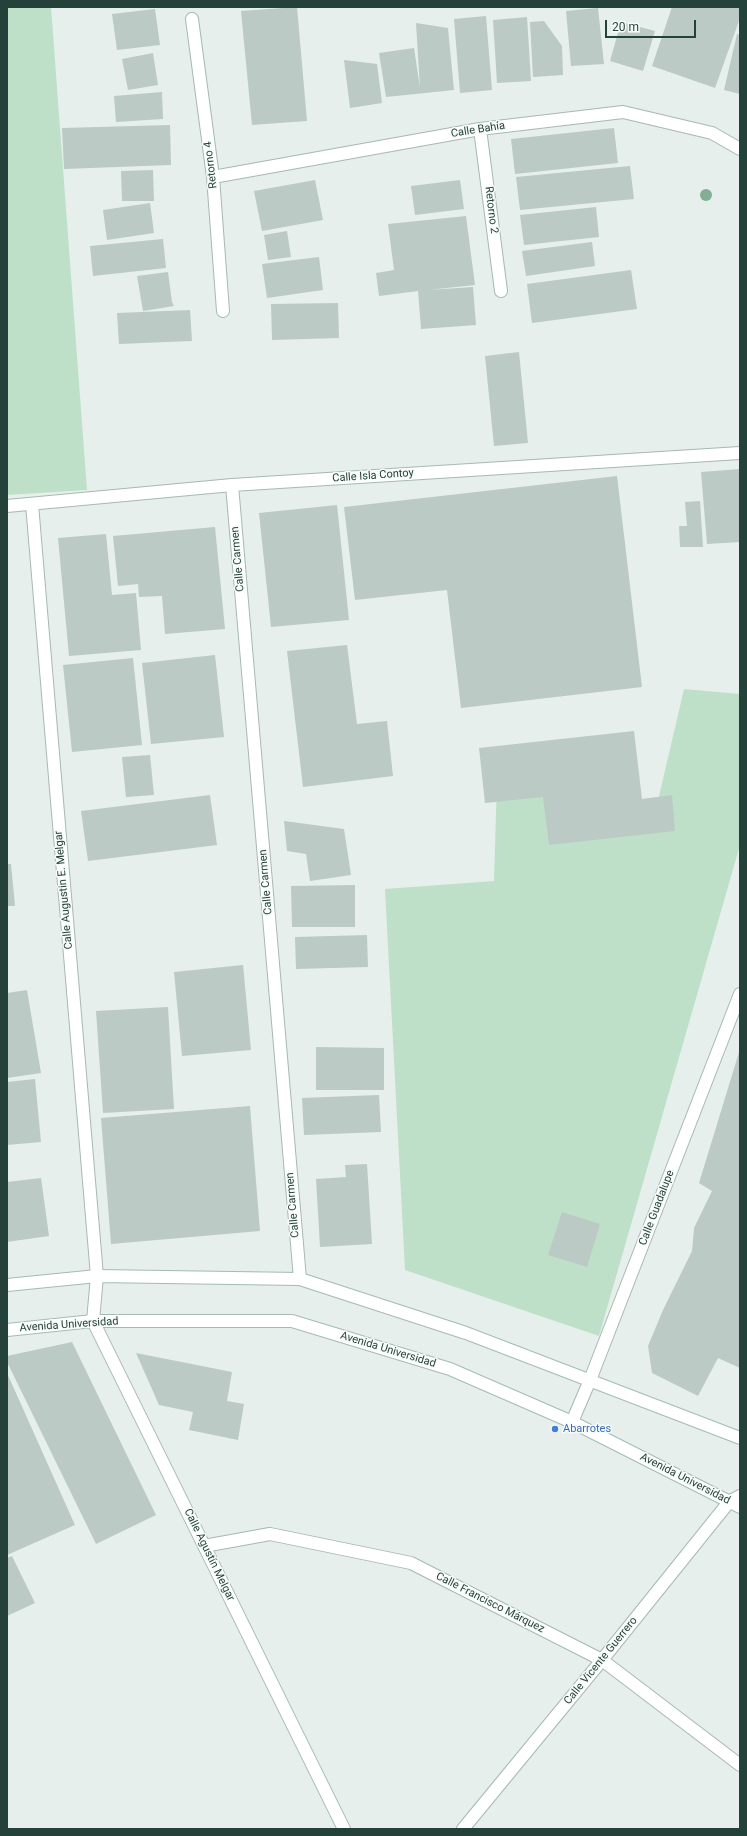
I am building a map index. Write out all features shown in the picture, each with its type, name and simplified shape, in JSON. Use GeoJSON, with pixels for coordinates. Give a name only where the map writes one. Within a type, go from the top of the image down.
{"type":"FeatureCollection","features":[{"type":"Feature","properties":{"kind":"street","name":"Retorno 4"},"geometry":{"type":"LineString","coordinates":[[192,19],[213,177],[223,311]]}},
{"type":"Feature","properties":{"kind":"street","name":"Calle Bahía"},"geometry":{"type":"LineString","coordinates":[[213,177],[480,129],[623,112],[712,134],[740,149]]}},
{"type":"Feature","properties":{"kind":"street","name":"Retorno 2"},"geometry":{"type":"LineString","coordinates":[[480,129],[502,291]]}},
{"type":"Feature","properties":{"kind":"street","name":"Calle Isla Contoy"},"geometry":{"type":"LineString","coordinates":[[7,506],[232,485],[740,453]]}},
{"type":"Feature","properties":{"kind":"street","name":"Calle Carmen"},"geometry":{"type":"LineString","coordinates":[[232,485],[300,1279]]}},
{"type":"Feature","properties":{"kind":"street","name":"Calle Augustin E. Melgar"},"geometry":{"type":"LineString","coordinates":[[32,504],[97,1276]]}},
{"type":"Feature","properties":{"kind":"street","name":"Calle Guadalupe"},"geometry":{"type":"LineString","coordinates":[[572,1422],[590,1380],[740,994]]}},
{"type":"Feature","properties":{"kind":"street"},"geometry":{"type":"LineString","coordinates":[[93,1321],[97,1276]]}},
{"type":"Feature","properties":{"kind":"street"},"geometry":{"type":"LineString","coordinates":[[7,1285],[97,1276],[300,1279],[466,1333],[740,1438]]}},
{"type":"Feature","properties":{"kind":"street","name":"Avenida Universidad"},"geometry":{"type":"LineString","coordinates":[[7,1330],[93,1321],[292,1321],[450,1369],[572,1422],[736,1501]]}},
{"type":"Feature","properties":{"kind":"street","name":"Calle Agustín Melgar"},"geometry":{"type":"LineString","coordinates":[[93,1321],[344,1829]]}},
{"type":"Feature","properties":{"kind":"street","name":"Calle Vicente Guerrero"},"geometry":{"type":"LineString","coordinates":[[463,1829],[602,1660],[736,1501]]}},
{"type":"Feature","properties":{"kind":"street","name":"Calle Francisco Márquez"},"geometry":{"type":"LineString","coordinates":[[204,1546],[270,1534],[411,1563],[602,1660],[740,1764]]}},
{"type":"Feature","properties":{"kind":"green space"},"geometry":{"type":"Polygon","coordinates":[[[7,7],[51,7],[87,490],[7,495],[7,7]]]}},
{"type":"Feature","properties":{"kind":"green space"},"geometry":{"type":"Polygon","coordinates":[[[684,689],[740,694],[740,845],[599,1336],[405,1270],[385,889],[494,881],[497,779],[653,822],[684,689]]]}},
{"type":"Feature","properties":{"kind":"building"},"geometry":{"type":"Polygon","coordinates":[[[297,7],[307,121],[252,125],[241,11],[297,7]]]}},
{"type":"Feature","properties":{"kind":"building"},"geometry":{"type":"Polygon","coordinates":[[[672,7],[740,7],[740,18],[715,88],[652,66],[672,7]]]}},
{"type":"Feature","properties":{"kind":"building"},"geometry":{"type":"Polygon","coordinates":[[[598,8],[604,64],[571,66],[566,11],[598,8]]]}},
{"type":"Feature","properties":{"kind":"building"},"geometry":{"type":"Polygon","coordinates":[[[155,9],[160,45],[117,50],[112,14],[155,9]]]}},
{"type":"Feature","properties":{"kind":"building"},"geometry":{"type":"Polygon","coordinates":[[[486,16],[492,90],[460,93],[454,19],[486,16]]]}},
{"type":"Feature","properties":{"kind":"building"},"geometry":{"type":"Polygon","coordinates":[[[527,17],[531,81],[497,83],[493,20],[527,17]]]}},
{"type":"Feature","properties":{"kind":"building"},"geometry":{"type":"Polygon","coordinates":[[[544,21],[562,46],[563,75],[533,77],[530,22],[544,21]]]}},
{"type":"Feature","properties":{"kind":"building"},"geometry":{"type":"Polygon","coordinates":[[[621,22],[655,31],[643,71],[610,61],[621,22]]]}},
{"type":"Feature","properties":{"kind":"building"},"geometry":{"type":"Polygon","coordinates":[[[416,23],[448,28],[454,90],[386,97],[379,53],[414,48],[420,88],[416,23]]]}},
{"type":"Feature","properties":{"kind":"building"},"geometry":{"type":"Polygon","coordinates":[[[737,34],[740,35],[740,94],[724,90],[737,34]]]}},
{"type":"Feature","properties":{"kind":"building"},"geometry":{"type":"Polygon","coordinates":[[[153,53],[158,85],[128,90],[122,59],[153,53]]]}},
{"type":"Feature","properties":{"kind":"building"},"geometry":{"type":"Polygon","coordinates":[[[344,60],[377,64],[382,103],[350,108],[344,60]]]}},
{"type":"Feature","properties":{"kind":"building"},"geometry":{"type":"Polygon","coordinates":[[[162,92],[163,119],[116,122],[114,96],[162,92]]]}},
{"type":"Feature","properties":{"kind":"building"},"geometry":{"type":"Polygon","coordinates":[[[170,125],[171,165],[64,169],[62,128],[170,125]]]}},
{"type":"Feature","properties":{"kind":"building"},"geometry":{"type":"Polygon","coordinates":[[[614,128],[618,163],[515,174],[511,139],[614,128]]]}},
{"type":"Feature","properties":{"kind":"building"},"geometry":{"type":"Polygon","coordinates":[[[630,166],[634,199],[520,210],[516,177],[630,166]]]}},
{"type":"Feature","properties":{"kind":"building"},"geometry":{"type":"Polygon","coordinates":[[[153,170],[154,201],[122,201],[121,171],[153,170]]]}},
{"type":"Feature","properties":{"kind":"building"},"geometry":{"type":"Polygon","coordinates":[[[315,180],[323,220],[262,231],[254,191],[315,180]]]}},
{"type":"Feature","properties":{"kind":"building"},"geometry":{"type":"Polygon","coordinates":[[[460,180],[464,209],[415,215],[411,186],[460,180]]]}},
{"type":"Feature","properties":{"kind":"building"},"geometry":{"type":"Polygon","coordinates":[[[150,203],[154,233],[107,240],[103,210],[150,203]]]}},
{"type":"Feature","properties":{"kind":"building"},"geometry":{"type":"Polygon","coordinates":[[[596,207],[599,237],[524,245],[520,215],[596,207]]]}},
{"type":"Feature","properties":{"kind":"building"},"geometry":{"type":"Polygon","coordinates":[[[466,216],[475,285],[428,290],[473,287],[476,325],[421,329],[418,291],[379,296],[376,273],[394,270],[388,224],[466,216]]]}},
{"type":"Feature","properties":{"kind":"building"},"geometry":{"type":"Polygon","coordinates":[[[287,231],[291,257],[268,260],[264,235],[287,231]]]}},
{"type":"Feature","properties":{"kind":"building"},"geometry":{"type":"Polygon","coordinates":[[[163,239],[166,268],[93,276],[90,246],[163,239]]]}},
{"type":"Feature","properties":{"kind":"building"},"geometry":{"type":"Polygon","coordinates":[[[592,242],[595,266],[526,276],[522,251],[592,242]]]}},
{"type":"Feature","properties":{"kind":"building"},"geometry":{"type":"Polygon","coordinates":[[[319,257],[323,290],[267,298],[262,264],[319,257]]]}},
{"type":"Feature","properties":{"kind":"building"},"geometry":{"type":"Polygon","coordinates":[[[631,270],[637,309],[532,323],[527,284],[631,270]]]}},
{"type":"Feature","properties":{"kind":"building"},"geometry":{"type":"Polygon","coordinates":[[[168,272],[172,302],[174,306],[143,311],[137,276],[168,272]]]}},
{"type":"Feature","properties":{"kind":"building"},"geometry":{"type":"Polygon","coordinates":[[[338,303],[339,338],[272,340],[271,304],[338,303]]]}},
{"type":"Feature","properties":{"kind":"building"},"geometry":{"type":"Polygon","coordinates":[[[190,310],[192,341],[119,344],[117,313],[190,310]]]}},
{"type":"Feature","properties":{"kind":"building"},"geometry":{"type":"Polygon","coordinates":[[[519,352],[528,443],[494,446],[485,356],[519,352]]]}},
{"type":"Feature","properties":{"kind":"building"},"geometry":{"type":"Polygon","coordinates":[[[740,469],[740,542],[707,544],[701,472],[740,469]]]}},
{"type":"Feature","properties":{"kind":"building"},"geometry":{"type":"Polygon","coordinates":[[[617,476],[642,687],[461,708],[447,590],[355,600],[344,507],[617,476]]]}},
{"type":"Feature","properties":{"kind":"building"},"geometry":{"type":"Polygon","coordinates":[[[700,501],[703,547],[680,547],[679,526],[687,526],[685,502],[700,501]]]}},
{"type":"Feature","properties":{"kind":"building"},"geometry":{"type":"Polygon","coordinates":[[[337,505],[349,620],[271,627],[259,513],[337,505]]]}},
{"type":"Feature","properties":{"kind":"building"},"geometry":{"type":"Polygon","coordinates":[[[215,527],[225,629],[165,634],[162,596],[139,597],[138,584],[118,586],[113,536],[215,527]]]}},
{"type":"Feature","properties":{"kind":"building"},"geometry":{"type":"Polygon","coordinates":[[[106,534],[112,595],[136,593],[141,650],[69,656],[58,538],[106,534]]]}},
{"type":"Feature","properties":{"kind":"building"},"geometry":{"type":"Polygon","coordinates":[[[347,645],[357,724],[387,721],[393,776],[303,787],[287,651],[347,645]]]}},
{"type":"Feature","properties":{"kind":"building"},"geometry":{"type":"Polygon","coordinates":[[[215,655],[224,737],[151,744],[142,663],[215,655]]]}},
{"type":"Feature","properties":{"kind":"building"},"geometry":{"type":"Polygon","coordinates":[[[133,658],[142,745],[72,752],[63,665],[133,658]]]}},
{"type":"Feature","properties":{"kind":"building"},"geometry":{"type":"Polygon","coordinates":[[[634,731],[642,799],[672,795],[675,831],[549,845],[543,797],[485,803],[479,748],[634,731]]]}},
{"type":"Feature","properties":{"kind":"building"},"geometry":{"type":"Polygon","coordinates":[[[150,755],[154,795],[126,797],[122,757],[150,755]]]}},
{"type":"Feature","properties":{"kind":"building"},"geometry":{"type":"Polygon","coordinates":[[[210,795],[217,845],[88,861],[81,811],[210,795]]]}},
{"type":"Feature","properties":{"kind":"building"},"geometry":{"type":"Polygon","coordinates":[[[284,821],[344,829],[351,875],[310,881],[306,854],[287,851],[284,821]]]}},
{"type":"Feature","properties":{"kind":"building"},"geometry":{"type":"Polygon","coordinates":[[[7,864],[11,864],[15,906],[7,906],[7,864]]]}},
{"type":"Feature","properties":{"kind":"building"},"geometry":{"type":"Polygon","coordinates":[[[355,885],[355,927],[292,927],[291,886],[355,885]]]}},
{"type":"Feature","properties":{"kind":"building"},"geometry":{"type":"Polygon","coordinates":[[[367,935],[368,967],[296,969],[295,937],[367,935]]]}},
{"type":"Feature","properties":{"kind":"building"},"geometry":{"type":"Polygon","coordinates":[[[243,965],[251,1050],[182,1056],[174,972],[243,965]]]}},
{"type":"Feature","properties":{"kind":"building"},"geometry":{"type":"Polygon","coordinates":[[[27,990],[41,1073],[7,1078],[7,993],[27,990]]]}},
{"type":"Feature","properties":{"kind":"building"},"geometry":{"type":"Polygon","coordinates":[[[168,1007],[174,1109],[103,1113],[96,1011],[168,1007]]]}},
{"type":"Feature","properties":{"kind":"building"},"geometry":{"type":"Polygon","coordinates":[[[316,1047],[384,1048],[384,1090],[316,1090],[316,1047]]]}},
{"type":"Feature","properties":{"kind":"building"},"geometry":{"type":"Polygon","coordinates":[[[740,1049],[740,1368],[718,1358],[698,1396],[652,1373],[648,1346],[663,1310],[692,1251],[694,1228],[712,1191],[699,1183],[740,1049]]]}},
{"type":"Feature","properties":{"kind":"building"},"geometry":{"type":"Polygon","coordinates":[[[35,1079],[41,1142],[7,1145],[7,1082],[35,1079]]]}},
{"type":"Feature","properties":{"kind":"building"},"geometry":{"type":"Polygon","coordinates":[[[379,1095],[381,1132],[304,1135],[302,1098],[379,1095]]]}},
{"type":"Feature","properties":{"kind":"building"},"geometry":{"type":"Polygon","coordinates":[[[250,1106],[260,1231],[111,1244],[101,1118],[250,1106]]]}},
{"type":"Feature","properties":{"kind":"building"},"geometry":{"type":"Polygon","coordinates":[[[367,1164],[372,1244],[320,1247],[316,1179],[346,1177],[345,1165],[367,1164]]]}},
{"type":"Feature","properties":{"kind":"building"},"geometry":{"type":"Polygon","coordinates":[[[41,1178],[49,1236],[7,1242],[7,1182],[41,1178]]]}},
{"type":"Feature","properties":{"kind":"building"},"geometry":{"type":"Polygon","coordinates":[[[562,1212],[600,1224],[587,1267],[548,1255],[562,1212]]]}},
{"type":"Feature","properties":{"kind":"building"},"geometry":{"type":"Polygon","coordinates":[[[72,1342],[156,1515],[96,1544],[7,1362],[7,1356],[72,1342]]]}},
{"type":"Feature","properties":{"kind":"building"},"geometry":{"type":"Polygon","coordinates":[[[136,1353],[232,1372],[227,1401],[244,1404],[238,1440],[189,1430],[193,1412],[159,1405],[136,1353]]]}},
{"type":"Feature","properties":{"kind":"building"},"geometry":{"type":"Polygon","coordinates":[[[7,1373],[75,1525],[7,1555],[7,1373]]]}},
{"type":"Feature","properties":{"kind":"building"},"geometry":{"type":"Polygon","coordinates":[[[12,1556],[35,1603],[7,1616],[7,1558],[12,1556]]]}},
{"type":"Feature","properties":{"kind":"place","name":"Abarrotes"},"geometry":{"type":"Point","coordinates":[555,1429]}}]}
